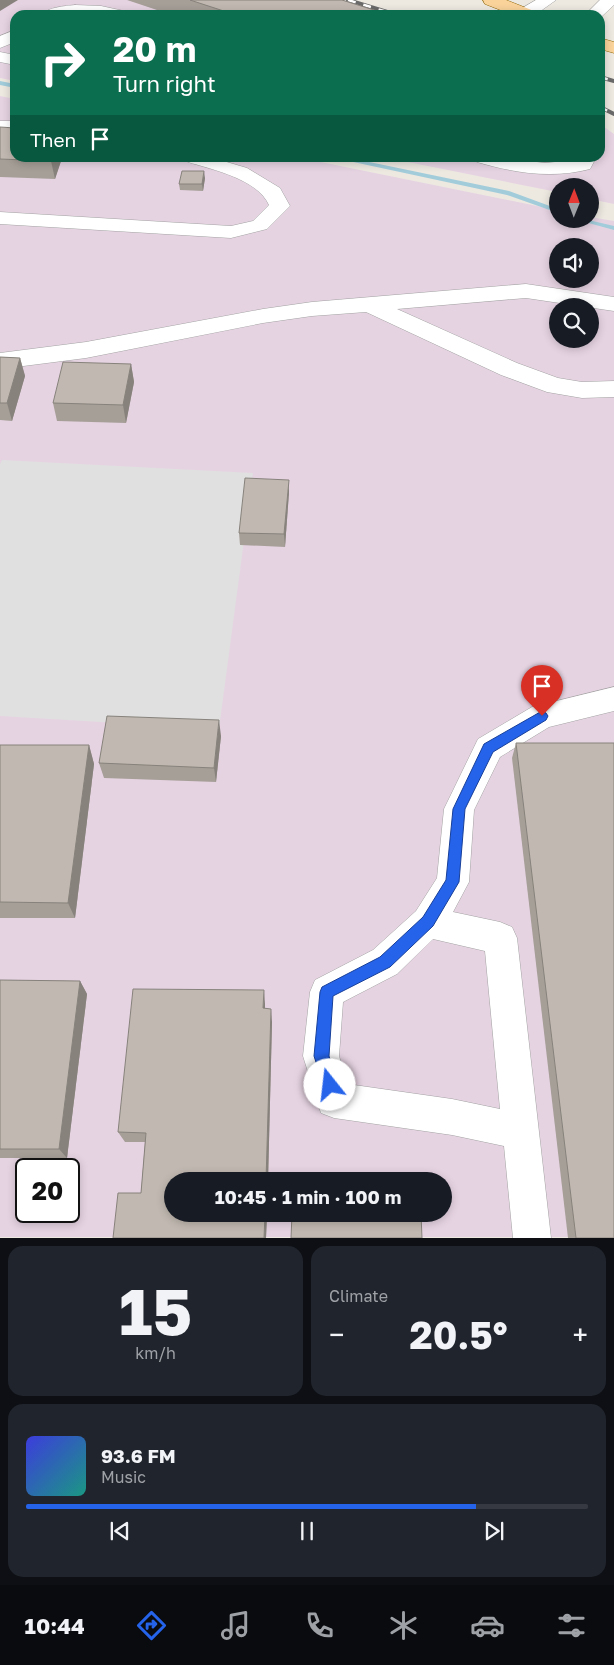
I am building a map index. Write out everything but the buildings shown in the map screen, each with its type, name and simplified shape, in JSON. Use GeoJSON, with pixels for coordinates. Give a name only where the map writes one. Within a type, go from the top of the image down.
{"type":"FeatureCollection","features":[{"type":"Feature","properties":{"kind":"main road"},"geometry":{"type":"LineString","coordinates":[[491,0],[517,10]]}},
{"type":"Feature","properties":{"kind":"lane"},"geometry":{"type":"LineString","coordinates":[[533,10],[548,0]]}},
{"type":"Feature","properties":{"kind":"lane"},"geometry":{"type":"LineString","coordinates":[[599,10],[610,0]]}},
{"type":"Feature","properties":{"kind":"lane"},"geometry":{"type":"LineString","coordinates":[[66,10],[92,10]]}},
{"type":"Feature","properties":{"kind":"lane"},"geometry":{"type":"LineString","coordinates":[[0,218],[231,232],[260,225],[280,206],[273,192],[240,172],[207,162]]}},
{"type":"Feature","properties":{"kind":"lane"},"geometry":{"type":"LineString","coordinates":[[497,162],[514,167],[541,170],[563,169],[583,165],[584,162]]}},
{"type":"Feature","properties":{"kind":"lane"},"geometry":{"type":"LineString","coordinates":[[0,361],[86,350],[263,316],[312,309],[526,291],[614,304]]}},
{"type":"Feature","properties":{"kind":"lane"},"geometry":{"type":"LineString","coordinates":[[368,305],[509,369],[555,386],[582,390],[614,389]]}},
{"type":"Feature","properties":{"kind":"lane"},"geometry":{"type":"LineString","coordinates":[[522,1132],[452,1117],[334,1100],[321,1056],[327,992],[385,962],[428,922],[452,882],[459,809],[489,748],[542,716],[614,699]]}},
{"type":"Feature","properties":{"kind":"lane"},"geometry":{"type":"LineString","coordinates":[[428,922],[500,938],[532,1238]]}},
{"type":"Feature","properties":{"kind":"shaded area"},"geometry":{"type":"Polygon","coordinates":[[[0,0],[251,0],[282,10],[10,10],[10,80],[0,78],[0,0]]]}},
{"type":"Feature","properties":{"kind":"shaded area"},"geometry":{"type":"Polygon","coordinates":[[[0,96],[10,98],[10,162],[321,162],[549,208],[549,228],[599,228],[599,218],[614,221],[614,1237],[0,1237],[0,96]]]}},
{"type":"Feature","properties":{"kind":"shaded area"},"geometry":{"type":"Polygon","coordinates":[[[605,128],[614,134],[614,204],[599,201],[599,178],[549,178],[549,190],[408,162],[605,162],[605,128]]]}},
{"type":"Feature","properties":{"kind":"shaded area"},"geometry":{"type":"Polygon","coordinates":[[[2,460],[253,473],[219,729],[0,716],[0,464],[2,460]]]}},
{"type":"Feature","properties":{"kind":"waterway"},"geometry":{"type":"LineString","coordinates":[[0,83],[10,85]]}},
{"type":"Feature","properties":{"kind":"waterway"},"geometry":{"type":"LineString","coordinates":[[363,162],[509,193],[549,208]]}},
{"type":"Feature","properties":{"kind":"waterway"},"geometry":{"type":"LineString","coordinates":[[599,224],[614,228]]}},
{"type":"Feature","properties":{"kind":"railway"},"geometry":{"type":"LineString","coordinates":[[348,0],[381,10]]}},
{"type":"Feature","properties":{"kind":"railway"},"geometry":{"type":"LineString","coordinates":[[605,78],[614,81]]}},
{"type":"Feature","properties":{"kind":"railway"},"geometry":{"type":"LineString","coordinates":[[605,110],[614,114]]}},
{"type":"Feature","properties":{"kind":"route"},"geometry":{"type":"LineString","coordinates":[[330,1085],[321,1056],[327,992],[385,962],[428,922],[452,882],[459,809],[489,748],[542,716]]}}]}
